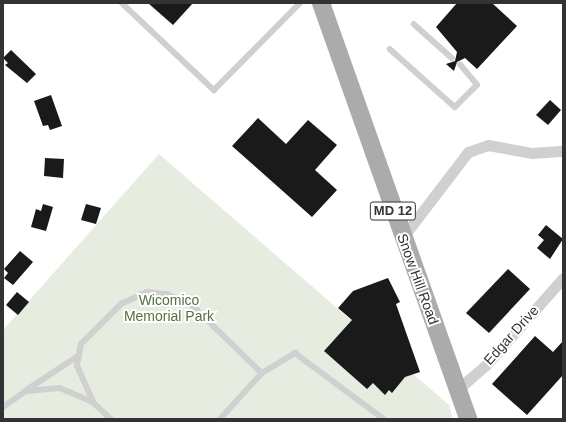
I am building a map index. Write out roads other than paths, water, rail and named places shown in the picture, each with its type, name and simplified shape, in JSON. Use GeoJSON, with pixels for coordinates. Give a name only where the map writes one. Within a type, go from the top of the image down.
{"type":"FeatureCollection","features":[{"type":"Feature","properties":{"kind":"main road","name":"Snow Hill Road"},"geometry":{"type":"LineString","coordinates":[[321,3],[468,419]]}},
{"type":"Feature","properties":{"kind":"street"},"geometry":{"type":"LineString","coordinates":[[403,237],[468,152],[488,145],[532,154],[563,151]]}},
{"type":"Feature","properties":{"kind":"street","name":"Edgar Drive"},"geometry":{"type":"LineString","coordinates":[[457,390],[486,365],[563,278]]}},
{"type":"Feature","properties":{"kind":"lane"},"geometry":{"type":"LineString","coordinates":[[122,3],[214,90],[300,3]]}},
{"type":"Feature","properties":{"kind":"lane"},"geometry":{"type":"LineString","coordinates":[[414,24],[452,58]]}},
{"type":"Feature","properties":{"kind":"lane"},"geometry":{"type":"LineString","coordinates":[[390,49],[455,107],[477,85],[460,65]]}},
{"type":"Feature","properties":{"kind":"lane"},"geometry":{"type":"LineString","coordinates":[[92,402],[79,378],[78,356],[82,344],[121,304],[147,292],[167,294],[193,306],[262,373]]}},
{"type":"Feature","properties":{"kind":"lane"},"geometry":{"type":"LineString","coordinates":[[220,419],[262,373],[295,353],[384,419]]}},
{"type":"Feature","properties":{"kind":"lane"},"geometry":{"type":"LineString","coordinates":[[3,407],[78,356]]}},
{"type":"Feature","properties":{"kind":"lane"},"geometry":{"type":"LineString","coordinates":[[26,391],[60,388],[92,402],[111,419]]}},
{"type":"Feature","properties":{"kind":"park label","name":"Wicomico Memorial Park"},"geometry":{"type":"Point","coordinates":[169,308]}}]}
